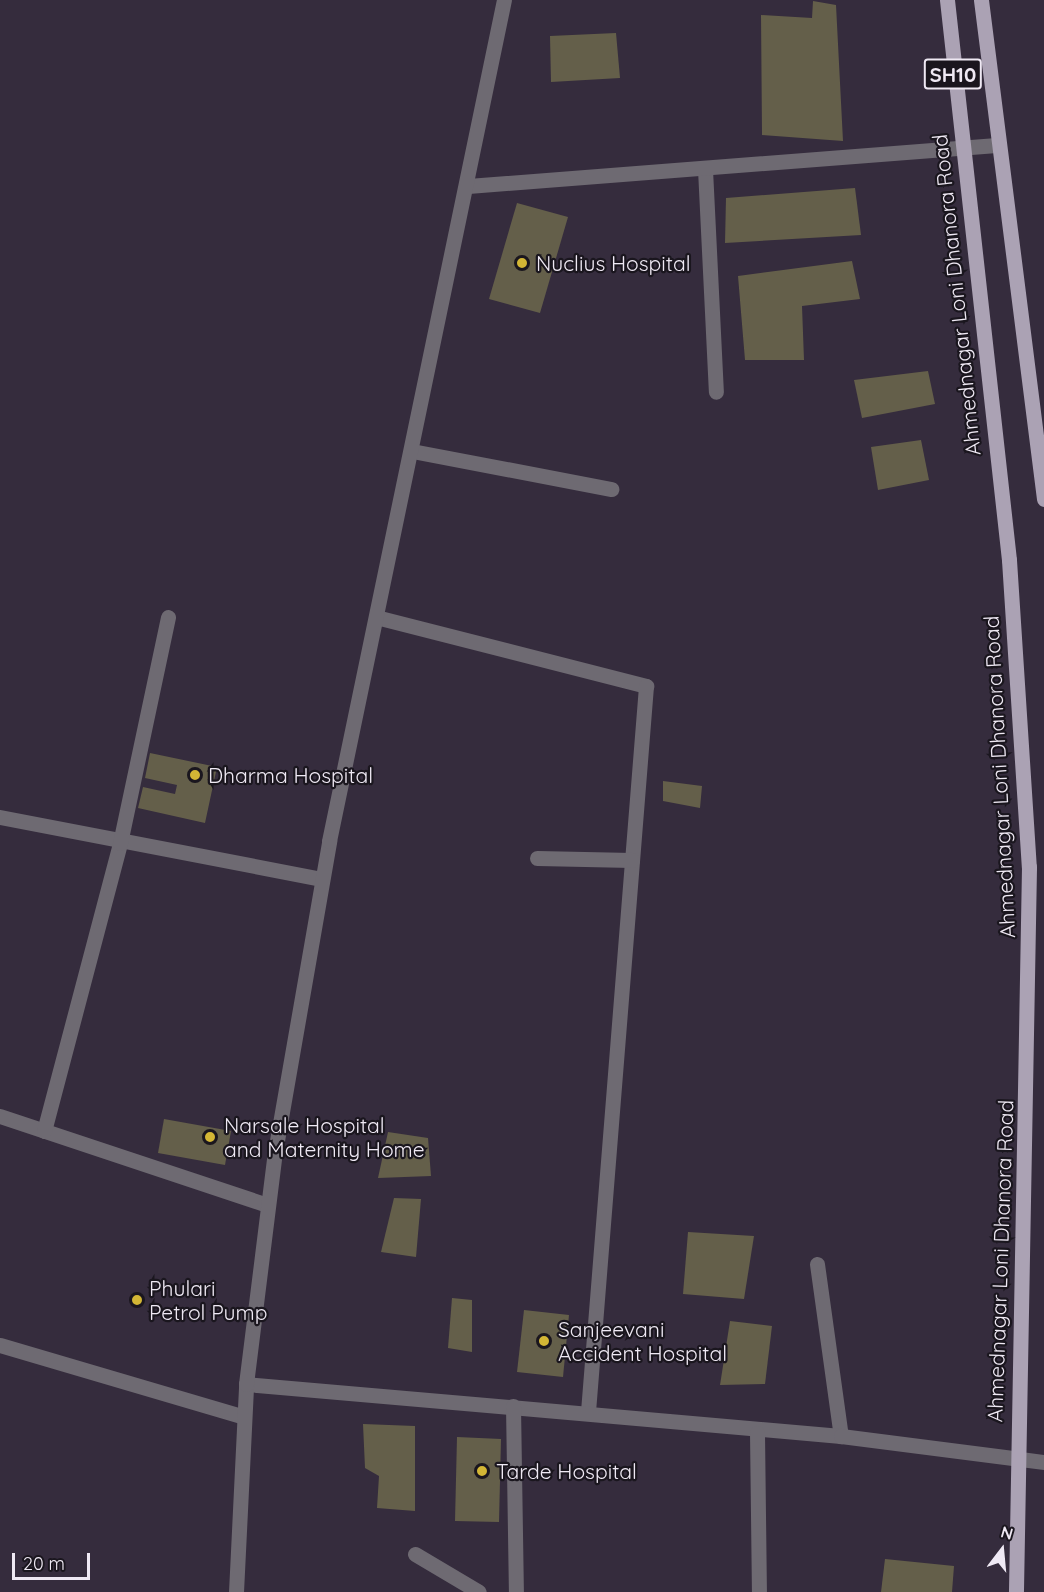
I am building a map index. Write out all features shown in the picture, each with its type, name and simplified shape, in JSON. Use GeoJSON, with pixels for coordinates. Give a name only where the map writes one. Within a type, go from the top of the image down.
{"type":"FeatureCollection","features":[{"type":"Feature","properties":{"kind":"main road","name":"Ahmednagar Loni Dhanora Road"},"geometry":{"type":"LineString","coordinates":[[947,0],[960,147],[1010,571],[1029,855],[1029,1050],[1014,1460],[1016,1592]]}},
{"type":"Feature","properties":{"kind":"main road","name":"SH10"},"geometry":{"type":"LineString","coordinates":[[981,0],[996,145],[1044,499]]}},
{"type":"Feature","properties":{"kind":"street"},"geometry":{"type":"LineString","coordinates":[[236,1592],[246,1384],[268,1205],[322,879],[468,186],[504,0]]}},
{"type":"Feature","properties":{"kind":"street"},"geometry":{"type":"LineString","coordinates":[[468,186],[996,145]]}},
{"type":"Feature","properties":{"kind":"street"},"geometry":{"type":"LineString","coordinates":[[705,169],[716,392]]}},
{"type":"Feature","properties":{"kind":"street"},"geometry":{"type":"LineString","coordinates":[[412,451],[611,489]]}},
{"type":"Feature","properties":{"kind":"street"},"geometry":{"type":"LineString","coordinates":[[44,1131],[120,843],[168,616]]}},
{"type":"Feature","properties":{"kind":"street"},"geometry":{"type":"LineString","coordinates":[[376,617],[646,686],[588,1412]]}},
{"type":"Feature","properties":{"kind":"street"},"geometry":{"type":"LineString","coordinates":[[0,817],[120,843],[322,879]]}},
{"type":"Feature","properties":{"kind":"street"},"geometry":{"type":"LineString","coordinates":[[537,858],[632,860]]}},
{"type":"Feature","properties":{"kind":"street"},"geometry":{"type":"LineString","coordinates":[[0,1116],[268,1205]]}},
{"type":"Feature","properties":{"kind":"street"},"geometry":{"type":"LineString","coordinates":[[817,1264],[841,1436]]}},
{"type":"Feature","properties":{"kind":"street"},"geometry":{"type":"LineString","coordinates":[[0,1345],[244,1417]]}},
{"type":"Feature","properties":{"kind":"street"},"geometry":{"type":"LineString","coordinates":[[246,1384],[588,1412],[757,1433],[841,1436],[1014,1460],[1044,1462]]}},
{"type":"Feature","properties":{"kind":"street"},"geometry":{"type":"LineString","coordinates":[[513,1406],[516,1592]]}},
{"type":"Feature","properties":{"kind":"street"},"geometry":{"type":"LineString","coordinates":[[757,1433],[759,1592]]}},
{"type":"Feature","properties":{"kind":"street"},"geometry":{"type":"LineString","coordinates":[[415,1554],[479,1592]]}},
{"type":"Feature","properties":{"kind":"building"},"geometry":{"type":"Polygon","coordinates":[[[813,1],[836,5],[843,141],[762,135],[761,15],[812,18],[813,1]]]}},
{"type":"Feature","properties":{"kind":"building"},"geometry":{"type":"Polygon","coordinates":[[[616,33],[620,78],[551,82],[550,36],[616,33]]]}},
{"type":"Feature","properties":{"kind":"building"},"geometry":{"type":"Polygon","coordinates":[[[855,188],[861,235],[725,243],[726,198],[855,188]]]}},
{"type":"Feature","properties":{"kind":"building"},"geometry":{"type":"Polygon","coordinates":[[[517,203],[568,217],[540,313],[489,299],[517,203]]]}},
{"type":"Feature","properties":{"kind":"building"},"geometry":{"type":"Polygon","coordinates":[[[852,261],[860,299],[802,306],[804,360],[745,360],[738,276],[852,261]]]}},
{"type":"Feature","properties":{"kind":"building"},"geometry":{"type":"Polygon","coordinates":[[[928,371],[935,404],[862,418],[854,380],[928,371]]]}},
{"type":"Feature","properties":{"kind":"building"},"geometry":{"type":"Polygon","coordinates":[[[921,440],[929,480],[878,490],[871,447],[921,440]]]}},
{"type":"Feature","properties":{"kind":"building"},"geometry":{"type":"Polygon","coordinates":[[[150,753],[217,767],[205,823],[138,808],[143,787],[175,794],[177,785],[145,778],[150,753]]]}},
{"type":"Feature","properties":{"kind":"building"},"geometry":{"type":"Polygon","coordinates":[[[663,781],[702,786],[700,808],[663,801],[663,781]]]}},
{"type":"Feature","properties":{"kind":"building"},"geometry":{"type":"Polygon","coordinates":[[[164,1119],[231,1131],[225,1165],[158,1153],[164,1119]]]}},
{"type":"Feature","properties":{"kind":"building"},"geometry":{"type":"Polygon","coordinates":[[[388,1132],[428,1138],[431,1176],[378,1178],[388,1132]]]}},
{"type":"Feature","properties":{"kind":"building"},"geometry":{"type":"Polygon","coordinates":[[[394,1198],[421,1199],[416,1257],[381,1252],[394,1198]]]}},
{"type":"Feature","properties":{"kind":"building"},"geometry":{"type":"Polygon","coordinates":[[[688,1232],[754,1236],[744,1299],[683,1294],[688,1232]]]}},
{"type":"Feature","properties":{"kind":"building"},"geometry":{"type":"Polygon","coordinates":[[[452,1298],[472,1300],[472,1352],[448,1348],[452,1298]]]}},
{"type":"Feature","properties":{"kind":"building"},"geometry":{"type":"Polygon","coordinates":[[[524,1310],[569,1315],[563,1377],[517,1372],[524,1310]]]}},
{"type":"Feature","properties":{"kind":"building"},"geometry":{"type":"Polygon","coordinates":[[[730,1321],[772,1326],[765,1384],[720,1385],[730,1321]]]}},
{"type":"Feature","properties":{"kind":"building"},"geometry":{"type":"Polygon","coordinates":[[[363,1424],[415,1426],[415,1511],[377,1508],[379,1476],[365,1468],[363,1424]]]}},
{"type":"Feature","properties":{"kind":"building"},"geometry":{"type":"Polygon","coordinates":[[[457,1437],[501,1439],[499,1522],[455,1521],[457,1437]]]}},
{"type":"Feature","properties":{"kind":"building"},"geometry":{"type":"Polygon","coordinates":[[[885,1559],[954,1566],[952,1592],[881,1592],[885,1559]]]}},
{"type":"Feature","properties":{"kind":"place","name":"Nuclius Hospital"},"geometry":{"type":"Point","coordinates":[522,263]}},
{"type":"Feature","properties":{"kind":"place","name":"Dharma Hospital"},"geometry":{"type":"Point","coordinates":[195,775]}},
{"type":"Feature","properties":{"kind":"place","name":"Narsale Hospital and Maternity Home"},"geometry":{"type":"Point","coordinates":[210,1137]}},
{"type":"Feature","properties":{"kind":"place","name":"Phulari Petrol Pump"},"geometry":{"type":"Point","coordinates":[137,1300]}},
{"type":"Feature","properties":{"kind":"place","name":"Sanjeevani Accident Hospital"},"geometry":{"type":"Point","coordinates":[544,1341]}},
{"type":"Feature","properties":{"kind":"place","name":"Tarde Hospital"},"geometry":{"type":"Point","coordinates":[482,1471]}}]}
